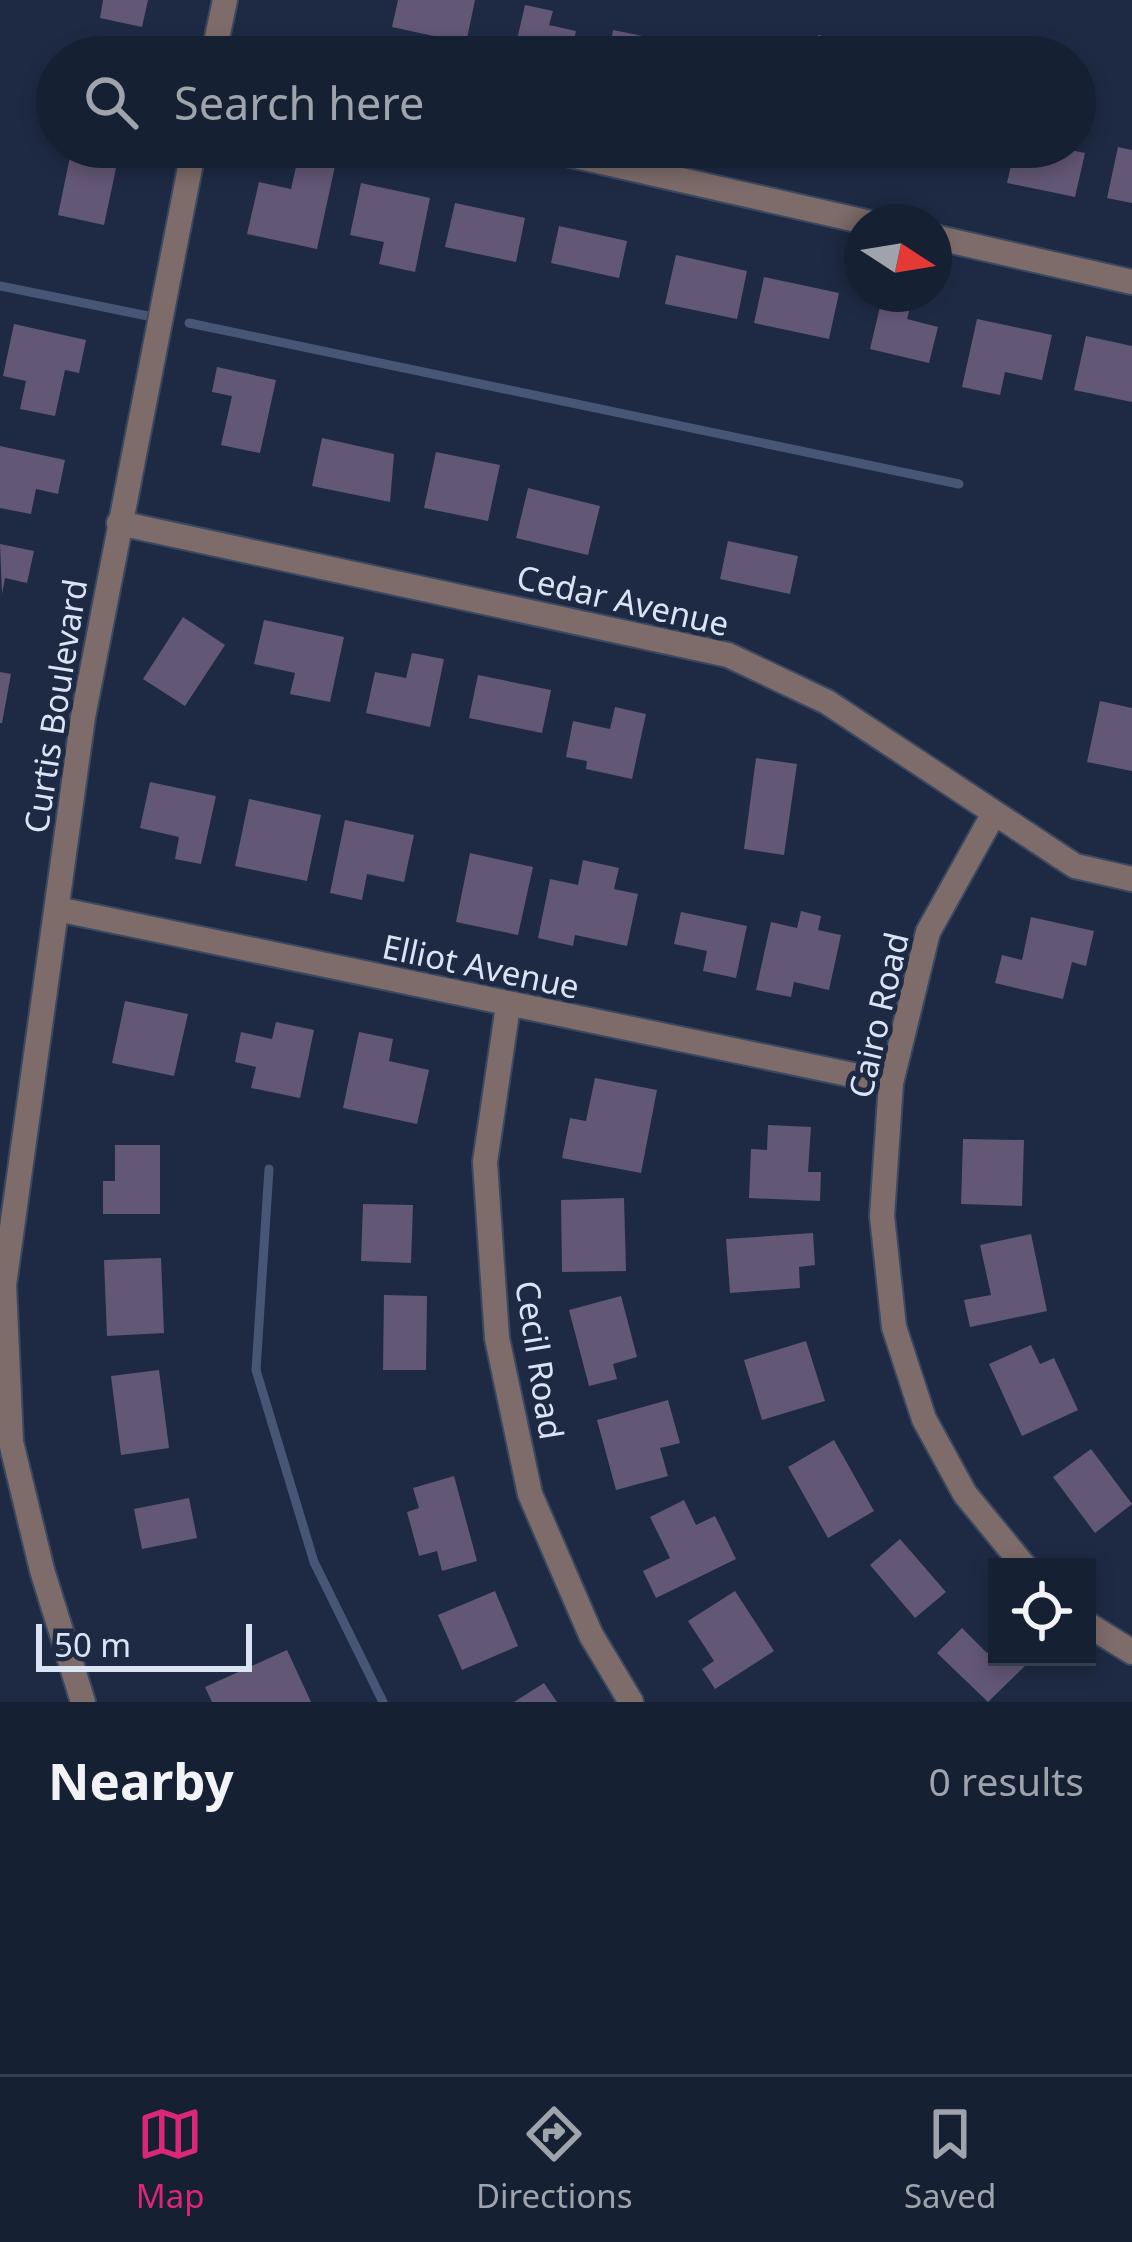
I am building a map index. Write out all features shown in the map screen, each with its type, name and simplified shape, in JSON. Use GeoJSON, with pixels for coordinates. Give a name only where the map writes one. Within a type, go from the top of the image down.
{"type":"FeatureCollection","features":[{"type":"Feature","properties":{"kind":"street"},"geometry":{"type":"LineString","coordinates":[[217,36],[225,0]]}},
{"type":"Feature","properties":{"kind":"street","name":"Curtis Boulevard"},"geometry":{"type":"LineString","coordinates":[[83,1702],[42,1570],[11,1442],[2,1285],[83,717],[190,168]]}},
{"type":"Feature","properties":{"kind":"street"},"geometry":{"type":"LineString","coordinates":[[628,168],[844,217]]}},
{"type":"Feature","properties":{"kind":"street"},"geometry":{"type":"LineString","coordinates":[[952,242],[1132,283]]}},
{"type":"Feature","properties":{"kind":"street","name":"Cedar Avenue"},"geometry":{"type":"LineString","coordinates":[[119,523],[728,655],[827,702],[1075,866],[1132,878]]}},
{"type":"Feature","properties":{"kind":"street","name":"Cairo Road"},"geometry":{"type":"LineString","coordinates":[[993,815],[928,932],[891,1083],[882,1216],[894,1327],[924,1418],[965,1494],[1018,1558]]}},
{"type":"Feature","properties":{"kind":"street","name":"Elliot Avenue"},"geometry":{"type":"LineString","coordinates":[[57,909],[891,1083]]}},
{"type":"Feature","properties":{"kind":"street","name":"Cecil Road"},"geometry":{"type":"LineString","coordinates":[[508,1006],[485,1162],[496,1338],[530,1494],[591,1634],[631,1702]]}},
{"type":"Feature","properties":{"kind":"street"},"geometry":{"type":"LineString","coordinates":[[1096,1630],[1132,1652]]}},
{"type":"Feature","properties":{"kind":"building"},"geometry":{"type":"Polygon","coordinates":[[[103,0],[148,0],[142,27],[100,18],[103,0]]]}},
{"type":"Feature","properties":{"kind":"building"},"geometry":{"type":"Polygon","coordinates":[[[398,0],[475,0],[467,36],[434,36],[392,27],[398,0]]]}},
{"type":"Feature","properties":{"kind":"building"},"geometry":{"type":"Polygon","coordinates":[[[525,5],[553,11],[549,25],[576,31],[575,36],[518,36],[525,5]]]}},
{"type":"Feature","properties":{"kind":"building"},"geometry":{"type":"Polygon","coordinates":[[[613,30],[643,36],[612,36],[613,30]]]}},
{"type":"Feature","properties":{"kind":"building"},"geometry":{"type":"Polygon","coordinates":[[[1118,147],[1132,150],[1132,203],[1107,198],[1118,147]]]}},
{"type":"Feature","properties":{"kind":"building"},"geometry":{"type":"Polygon","coordinates":[[[68,168],[116,168],[104,225],[58,215],[68,168]]]}},
{"type":"Feature","properties":{"kind":"building"},"geometry":{"type":"Polygon","coordinates":[[[296,168],[335,168],[317,249],[247,234],[259,182],[291,189],[296,168]]]}},
{"type":"Feature","properties":{"kind":"building"},"geometry":{"type":"Polygon","coordinates":[[[1010,168],[1082,168],[1075,197],[1007,183],[1010,168]]]}},
{"type":"Feature","properties":{"kind":"building"},"geometry":{"type":"Polygon","coordinates":[[[361,183],[430,198],[415,272],[379,264],[384,242],[350,235],[361,183]]]}},
{"type":"Feature","properties":{"kind":"building"},"geometry":{"type":"Polygon","coordinates":[[[455,203],[525,218],[516,262],[445,247],[455,203]]]}},
{"type":"Feature","properties":{"kind":"building"},"geometry":{"type":"Polygon","coordinates":[[[559,226],[627,241],[619,278],[551,263],[559,226]]]}},
{"type":"Feature","properties":{"kind":"building"},"geometry":{"type":"Polygon","coordinates":[[[676,255],[747,271],[737,319],[665,304],[676,255]]]}},
{"type":"Feature","properties":{"kind":"building"},"geometry":{"type":"Polygon","coordinates":[[[764,277],[839,293],[829,339],[754,323],[764,277]]]}},
{"type":"Feature","properties":{"kind":"building"},"geometry":{"type":"Polygon","coordinates":[[[879,312],[909,312],[907,319],[938,327],[929,363],[870,349],[879,312]]]}},
{"type":"Feature","properties":{"kind":"building"},"geometry":{"type":"Polygon","coordinates":[[[977,319],[1052,335],[1042,380],[1005,372],[1000,395],[962,387],[977,319]]]}},
{"type":"Feature","properties":{"kind":"building"},"geometry":{"type":"Polygon","coordinates":[[[14,324],[86,340],[79,373],[65,370],[55,416],[20,409],[26,381],[3,376],[14,324]]]}},
{"type":"Feature","properties":{"kind":"building"},"geometry":{"type":"Polygon","coordinates":[[[1086,336],[1132,346],[1132,402],[1074,390],[1086,336]]]}},
{"type":"Feature","properties":{"kind":"building"},"geometry":{"type":"Polygon","coordinates":[[[217,367],[276,380],[260,453],[221,445],[232,396],[212,392],[217,367]]]}},
{"type":"Feature","properties":{"kind":"building"},"geometry":{"type":"Polygon","coordinates":[[[322,438],[394,454],[390,502],[312,486],[322,438]]]}},
{"type":"Feature","properties":{"kind":"building"},"geometry":{"type":"Polygon","coordinates":[[[0,446],[65,460],[58,494],[36,489],[31,514],[0,508],[0,446]]]}},
{"type":"Feature","properties":{"kind":"building"},"geometry":{"type":"Polygon","coordinates":[[[436,452],[500,465],[488,521],[424,508],[436,452]]]}},
{"type":"Feature","properties":{"kind":"building"},"geometry":{"type":"Polygon","coordinates":[[[528,488],[600,506],[588,555],[516,538],[528,488]]]}},
{"type":"Feature","properties":{"kind":"building"},"geometry":{"type":"Polygon","coordinates":[[[728,541],[798,556],[790,594],[720,579],[728,541]]]}},
{"type":"Feature","properties":{"kind":"building"},"geometry":{"type":"Polygon","coordinates":[[[0,544],[34,551],[27,583],[5,578],[2,594],[0,544]]]}},
{"type":"Feature","properties":{"kind":"building"},"geometry":{"type":"Polygon","coordinates":[[[183,617],[225,645],[185,706],[143,679],[183,617]]]}},
{"type":"Feature","properties":{"kind":"building"},"geometry":{"type":"Polygon","coordinates":[[[264,620],[344,637],[330,702],[290,694],[295,673],[254,664],[264,620]]]}},
{"type":"Feature","properties":{"kind":"building"},"geometry":{"type":"Polygon","coordinates":[[[412,653],[444,659],[430,727],[366,713],[375,672],[406,678],[412,653]]]}},
{"type":"Feature","properties":{"kind":"building"},"geometry":{"type":"Polygon","coordinates":[[[0,672],[11,674],[2,723],[0,723],[0,672]]]}},
{"type":"Feature","properties":{"kind":"building"},"geometry":{"type":"Polygon","coordinates":[[[478,675],[551,690],[542,733],[469,718],[478,675]]]}},
{"type":"Feature","properties":{"kind":"building"},"geometry":{"type":"Polygon","coordinates":[[[1100,701],[1132,708],[1132,771],[1087,762],[1100,701]]]}},
{"type":"Feature","properties":{"kind":"building"},"geometry":{"type":"Polygon","coordinates":[[[615,707],[646,714],[632,779],[586,769],[587,761],[566,757],[573,721],[610,729],[615,707]]]}},
{"type":"Feature","properties":{"kind":"building"},"geometry":{"type":"Polygon","coordinates":[[[756,758],[797,764],[784,855],[744,849],[756,758]]]}},
{"type":"Feature","properties":{"kind":"building"},"geometry":{"type":"Polygon","coordinates":[[[150,782],[216,796],[201,864],[175,859],[179,837],[140,828],[150,782]]]}},
{"type":"Feature","properties":{"kind":"building"},"geometry":{"type":"Polygon","coordinates":[[[249,799],[321,815],[307,881],[235,866],[249,799]]]}},
{"type":"Feature","properties":{"kind":"building"},"geometry":{"type":"Polygon","coordinates":[[[345,820],[414,835],[404,882],[367,874],[362,900],[330,893],[345,820]]]}},
{"type":"Feature","properties":{"kind":"building"},"geometry":{"type":"Polygon","coordinates":[[[470,853],[533,867],[518,935],[456,922],[470,853]]]}},
{"type":"Feature","properties":{"kind":"building"},"geometry":{"type":"Polygon","coordinates":[[[583,860],[619,868],[614,889],[638,894],[627,946],[575,935],[573,946],[538,938],[550,879],[578,885],[583,860]]]}},
{"type":"Feature","properties":{"kind":"building"},"geometry":{"type":"Polygon","coordinates":[[[801,911],[821,916],[818,930],[841,935],[829,990],[794,982],[791,997],[756,990],[771,922],[797,928],[801,911]]]}},
{"type":"Feature","properties":{"kind":"building"},"geometry":{"type":"Polygon","coordinates":[[[681,912],[747,926],[736,978],[703,971],[707,951],[674,944],[681,912]]]}},
{"type":"Feature","properties":{"kind":"building"},"geometry":{"type":"Polygon","coordinates":[[[1031,917],[1094,931],[1086,966],[1072,962],[1063,999],[995,983],[1002,955],[1022,960],[1031,917]]]}},
{"type":"Feature","properties":{"kind":"building"},"geometry":{"type":"Polygon","coordinates":[[[125,1001],[188,1014],[174,1076],[112,1063],[125,1001]]]}},
{"type":"Feature","properties":{"kind":"building"},"geometry":{"type":"Polygon","coordinates":[[[276,1022],[314,1030],[300,1098],[251,1088],[256,1067],[235,1062],[241,1032],[272,1039],[276,1022]]]}},
{"type":"Feature","properties":{"kind":"building"},"geometry":{"type":"Polygon","coordinates":[[[359,1032],[393,1039],[389,1061],[429,1070],[417,1124],[343,1108],[359,1032]]]}},
{"type":"Feature","properties":{"kind":"building"},"geometry":{"type":"Polygon","coordinates":[[[595,1078],[657,1090],[641,1173],[562,1158],[570,1118],[586,1121],[595,1078]]]}},
{"type":"Feature","properties":{"kind":"building"},"geometry":{"type":"Polygon","coordinates":[[[768,1125],[811,1127],[808,1172],[821,1172],[820,1201],[749,1198],[751,1149],[767,1150],[768,1125]]]}},
{"type":"Feature","properties":{"kind":"building"},"geometry":{"type":"Polygon","coordinates":[[[963,1139],[1024,1140],[1022,1206],[961,1204],[963,1139]]]}},
{"type":"Feature","properties":{"kind":"building"},"geometry":{"type":"Polygon","coordinates":[[[115,1145],[160,1145],[160,1214],[103,1214],[103,1181],[115,1181],[115,1145]]]}},
{"type":"Feature","properties":{"kind":"building"},"geometry":{"type":"Polygon","coordinates":[[[624,1198],[626,1271],[562,1272],[561,1200],[624,1198]]]}},
{"type":"Feature","properties":{"kind":"building"},"geometry":{"type":"Polygon","coordinates":[[[363,1204],[413,1205],[411,1263],[361,1261],[363,1204]]]}},
{"type":"Feature","properties":{"kind":"building"},"geometry":{"type":"Polygon","coordinates":[[[813,1233],[815,1265],[799,1267],[800,1288],[730,1293],[726,1239],[813,1233]]]}},
{"type":"Feature","properties":{"kind":"building"},"geometry":{"type":"Polygon","coordinates":[[[1031,1234],[1047,1311],[970,1327],[964,1300],[991,1295],[980,1245],[1031,1234]]]}},
{"type":"Feature","properties":{"kind":"building"},"geometry":{"type":"Polygon","coordinates":[[[161,1258],[164,1333],[107,1336],[104,1260],[161,1258]]]}},
{"type":"Feature","properties":{"kind":"building"},"geometry":{"type":"Polygon","coordinates":[[[384,1295],[427,1296],[426,1370],[383,1370],[384,1295]]]}},
{"type":"Feature","properties":{"kind":"building"},"geometry":{"type":"Polygon","coordinates":[[[621,1296],[637,1357],[613,1364],[617,1379],[589,1386],[569,1310],[621,1296]]]}},
{"type":"Feature","properties":{"kind":"building"},"geometry":{"type":"Polygon","coordinates":[[[806,1341],[825,1401],[762,1420],[744,1360],[806,1341]]]}},
{"type":"Feature","properties":{"kind":"building"},"geometry":{"type":"Polygon","coordinates":[[[1031,1345],[1040,1364],[1054,1358],[1078,1410],[1022,1436],[989,1364],[1031,1345]]]}},
{"type":"Feature","properties":{"kind":"building"},"geometry":{"type":"Polygon","coordinates":[[[159,1370],[169,1448],[121,1455],[111,1376],[159,1370]]]}},
{"type":"Feature","properties":{"kind":"building"},"geometry":{"type":"Polygon","coordinates":[[[668,1400],[680,1443],[660,1448],[668,1476],[616,1490],[597,1420],[668,1400]]]}},
{"type":"Feature","properties":{"kind":"building"},"geometry":{"type":"Polygon","coordinates":[[[834,1440],[874,1511],[828,1538],[788,1467],[834,1440]]]}},
{"type":"Feature","properties":{"kind":"building"},"geometry":{"type":"Polygon","coordinates":[[[1091,1449],[1132,1504],[1095,1533],[1053,1477],[1091,1449]]]}},
{"type":"Feature","properties":{"kind":"building"},"geometry":{"type":"Polygon","coordinates":[[[454,1476],[477,1561],[442,1571],[437,1551],[419,1556],[407,1512],[419,1508],[413,1488],[454,1476]]]}},
{"type":"Feature","properties":{"kind":"building"},"geometry":{"type":"Polygon","coordinates":[[[189,1498],[197,1538],[142,1549],[134,1509],[189,1498]]]}},
{"type":"Feature","properties":{"kind":"building"},"geometry":{"type":"Polygon","coordinates":[[[684,1500],[696,1525],[715,1516],[736,1559],[656,1598],[643,1571],[670,1558],[650,1517],[684,1500]]]}},
{"type":"Feature","properties":{"kind":"building"},"geometry":{"type":"Polygon","coordinates":[[[900,1539],[946,1592],[915,1618],[870,1565],[900,1539]]]}},
{"type":"Feature","properties":{"kind":"building"},"geometry":{"type":"Polygon","coordinates":[[[495,1591],[518,1646],[462,1670],[438,1615],[495,1591]]]}},
{"type":"Feature","properties":{"kind":"building"},"geometry":{"type":"Polygon","coordinates":[[[735,1591],[774,1651],[715,1689],[702,1669],[714,1661],[688,1621],[735,1591]]]}},
{"type":"Feature","properties":{"kind":"building"},"geometry":{"type":"Polygon","coordinates":[[[962,1628],[988,1652],[988,1666],[1025,1666],[988,1702],[937,1653],[962,1628]]]}},
{"type":"Feature","properties":{"kind":"building"},"geometry":{"type":"Polygon","coordinates":[[[287,1650],[311,1702],[212,1702],[205,1687],[287,1650]]]}},
{"type":"Feature","properties":{"kind":"building"},"geometry":{"type":"Polygon","coordinates":[[[544,1683],[557,1702],[514,1702],[544,1683]]]}},
{"type":"Feature","properties":{"kind":"waterway"},"geometry":{"type":"LineString","coordinates":[[0,286],[148,316]]}},
{"type":"Feature","properties":{"kind":"waterway"},"geometry":{"type":"LineString","coordinates":[[189,323],[959,484]]}},
{"type":"Feature","properties":{"kind":"waterway"},"geometry":{"type":"LineString","coordinates":[[269,1169],[256,1370],[314,1562],[383,1702]]}}]}
